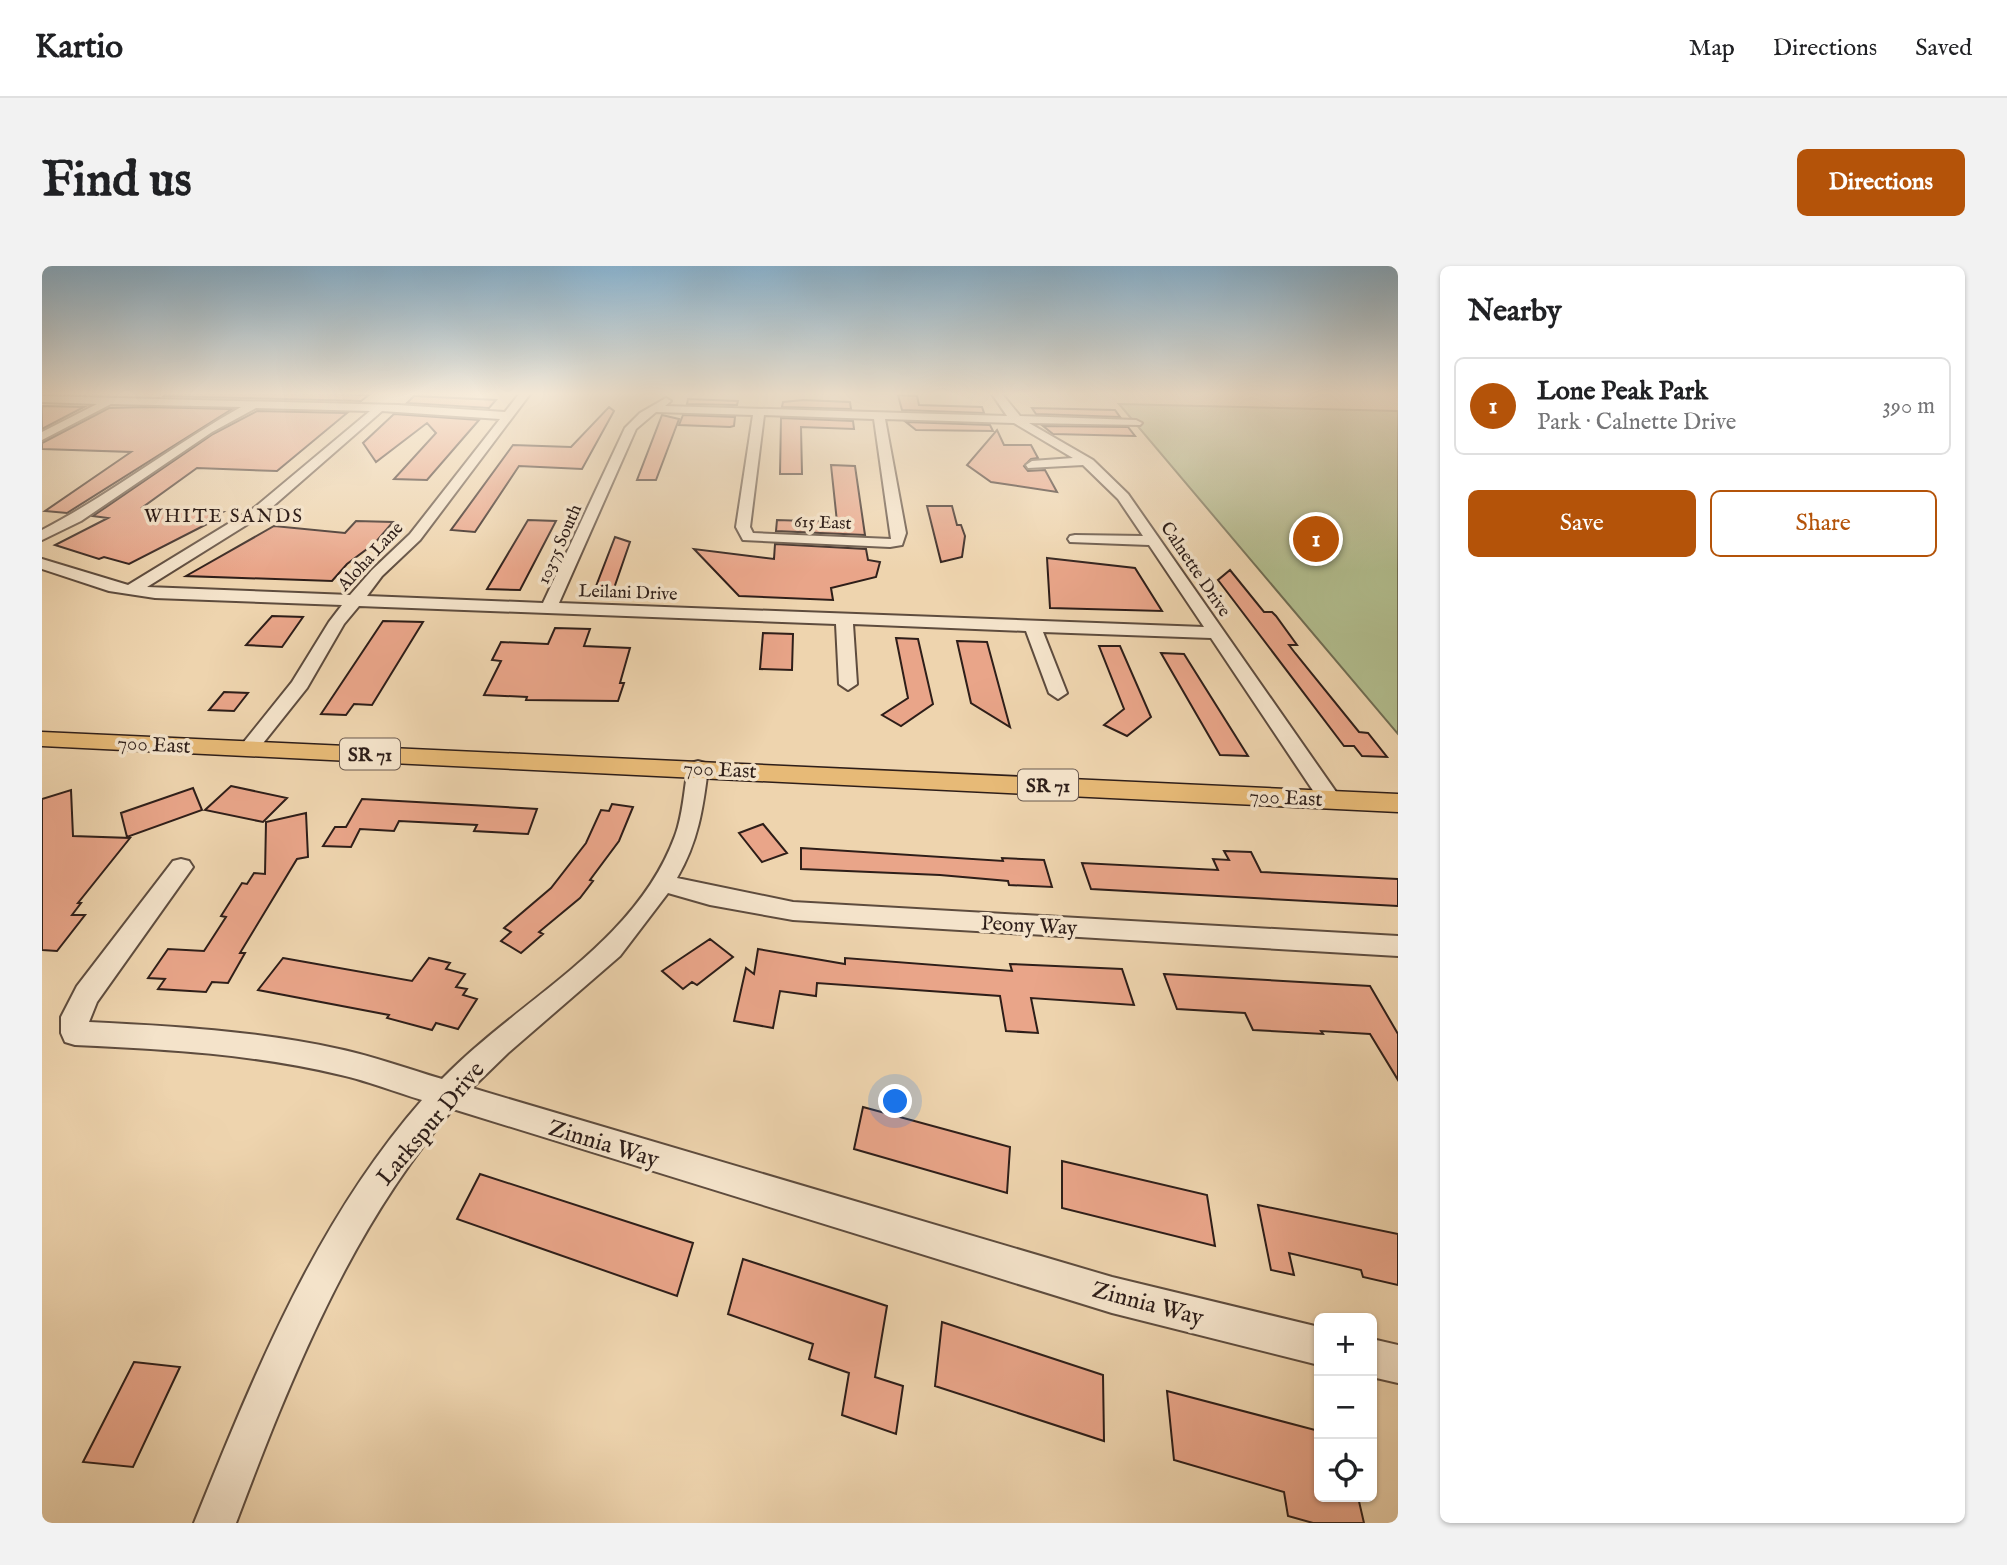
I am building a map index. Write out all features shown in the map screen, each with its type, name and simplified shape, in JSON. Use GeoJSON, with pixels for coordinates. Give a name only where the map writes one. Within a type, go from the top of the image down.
{"type":"FeatureCollection","features":[{"type":"Feature","properties":{"kind":"main road","name":"700 East"},"geometry":{"type":"LineString","coordinates":[[42,739],[1398,803]]}},
{"type":"Feature","properties":{"kind":"street"},"geometry":{"type":"LineString","coordinates":[[42,536],[83,514],[174,453]]}},
{"type":"Feature","properties":{"kind":"street"},"geometry":{"type":"LineString","coordinates":[[131,590],[259,512],[327,453]]}},
{"type":"Feature","properties":{"kind":"street","name":"Aloha Lane"},"geometry":{"type":"LineString","coordinates":[[249,748],[300,684],[337,622],[377,573],[415,537],[481,453]]}},
{"type":"Feature","properties":{"kind":"street","name":"10375 South"},"geometry":{"type":"LineString","coordinates":[[549,608],[620,453]]}},
{"type":"Feature","properties":{"kind":"street","name":"615 East"},"geometry":{"type":"LineString","coordinates":[[754,453],[743,527],[748,537],[897,542],[899,533],[885,453]]}},
{"type":"Feature","properties":{"kind":"street","name":"Calnette Drive"},"geometry":{"type":"LineString","coordinates":[[1072,453],[1086,461],[1124,497],[1330,799]]}},
{"type":"Feature","properties":{"kind":"street"},"geometry":{"type":"LineString","coordinates":[[1032,466],[1086,461]]}},
{"type":"Feature","properties":{"kind":"street"},"geometry":{"type":"LineString","coordinates":[[1075,539],[1154,541]]}},
{"type":"Feature","properties":{"kind":"street","name":"Leilani Drive"},"geometry":{"type":"LineString","coordinates":[[42,564],[131,590],[1217,634]]}},
{"type":"Feature","properties":{"kind":"street"},"geometry":{"type":"LineString","coordinates":[[844,619],[848,684]]}},
{"type":"Feature","properties":{"kind":"street"},"geometry":{"type":"LineString","coordinates":[[1033,626],[1058,693]]}},
{"type":"Feature","properties":{"kind":"street","name":"Larkspur Drive"},"geometry":{"type":"LineString","coordinates":[[215,1523],[262,1403],[308,1300],[356,1215],[402,1148],[448,1093],[512,1032],[585,975],[641,918],[677,859],[687,832],[698,768]]}},
{"type":"Feature","properties":{"kind":"street","name":"Zinnia Way"},"geometry":{"type":"LineString","coordinates":[[181,867],[87,993],[75,1017],[75,1033],[213,1041],[277,1049],[341,1062],[1112,1294],[1314,1345]]}},
{"type":"Feature","properties":{"kind":"street","name":"Peony Way"},"geometry":{"type":"LineString","coordinates":[[662,883],[710,896],[793,911],[1398,946]]}},
{"type":"Feature","properties":{"kind":"street"},"geometry":{"type":"LineString","coordinates":[[1377,1359],[1398,1364]]}},
{"type":"Feature","properties":{"kind":"green space"},"geometry":{"type":"Polygon","coordinates":[[[1160,453],[1398,453],[1398,734],[1160,453]]]}},
{"type":"Feature","properties":{"kind":"building"},"geometry":{"type":"Polygon","coordinates":[[[130,453],[163,453],[67,513],[45,511],[130,453]]]}},
{"type":"Feature","properties":{"kind":"building"},"geometry":{"type":"Polygon","coordinates":[[[186,453],[299,453],[277,471],[197,468],[143,507],[223,512],[207,521],[211,522],[129,564],[104,557],[99,559],[55,545],[108,518],[93,516],[186,453]]]}},
{"type":"Feature","properties":{"kind":"building"},"geometry":{"type":"Polygon","coordinates":[[[370,453],[388,453],[376,462],[370,453]]]}},
{"type":"Feature","properties":{"kind":"building"},"geometry":{"type":"Polygon","coordinates":[[[418,453],[451,453],[427,480],[394,479],[418,453]]]}},
{"type":"Feature","properties":{"kind":"building"},"geometry":{"type":"Polygon","coordinates":[[[507,453],[591,453],[582,469],[519,466],[475,532],[451,530],[507,453]]]}},
{"type":"Feature","properties":{"kind":"building"},"geometry":{"type":"Polygon","coordinates":[[[648,453],[666,453],[656,480],[637,480],[648,453]]]}},
{"type":"Feature","properties":{"kind":"building"},"geometry":{"type":"Polygon","coordinates":[[[780,453],[802,453],[802,474],[780,474],[780,453]]]}},
{"type":"Feature","properties":{"kind":"building"},"geometry":{"type":"Polygon","coordinates":[[[978,453],[1035,453],[1038,458],[1031,459],[1024,466],[1028,471],[1045,470],[1057,492],[991,482],[967,465],[978,453]]]}},
{"type":"Feature","properties":{"kind":"building"},"geometry":{"type":"Polygon","coordinates":[[[831,465],[855,466],[865,535],[776,531],[777,520],[837,522],[831,465]]]}},
{"type":"Feature","properties":{"kind":"building"},"geometry":{"type":"Polygon","coordinates":[[[927,506],[952,506],[957,525],[961,525],[965,536],[962,557],[941,562],[927,506]]]}},
{"type":"Feature","properties":{"kind":"building"},"geometry":{"type":"Polygon","coordinates":[[[528,520],[556,521],[520,590],[487,589],[528,520]]]}},
{"type":"Feature","properties":{"kind":"building"},"geometry":{"type":"Polygon","coordinates":[[[356,521],[393,522],[375,543],[347,564],[332,581],[186,576],[274,526],[345,533],[356,521]]]}},
{"type":"Feature","properties":{"kind":"building"},"geometry":{"type":"Polygon","coordinates":[[[615,537],[630,542],[612,594],[593,594],[615,537]]]}},
{"type":"Feature","properties":{"kind":"building"},"geometry":{"type":"Polygon","coordinates":[[[775,544],[866,549],[868,560],[880,562],[876,577],[831,588],[833,600],[739,596],[694,549],[774,559],[775,544]]]}},
{"type":"Feature","properties":{"kind":"building"},"geometry":{"type":"Polygon","coordinates":[[[1047,558],[1135,568],[1162,611],[1050,608],[1047,558]]]}},
{"type":"Feature","properties":{"kind":"building"},"geometry":{"type":"Polygon","coordinates":[[[1230,570],[1264,612],[1272,612],[1276,616],[1297,645],[1289,645],[1295,653],[1359,732],[1368,733],[1387,757],[1362,756],[1354,746],[1344,746],[1218,580],[1230,570]]]}},
{"type":"Feature","properties":{"kind":"building"},"geometry":{"type":"Polygon","coordinates":[[[272,616],[303,617],[282,647],[246,645],[272,616]]]}},
{"type":"Feature","properties":{"kind":"building"},"geometry":{"type":"Polygon","coordinates":[[[383,621],[423,622],[372,705],[354,704],[346,715],[321,714],[383,621]]]}},
{"type":"Feature","properties":{"kind":"building"},"geometry":{"type":"Polygon","coordinates":[[[555,628],[590,629],[584,646],[630,648],[618,701],[526,700],[527,697],[484,695],[501,661],[492,660],[501,642],[548,644],[555,628]]]}},
{"type":"Feature","properties":{"kind":"building"},"geometry":{"type":"Polygon","coordinates":[[[763,633],[793,634],[792,670],[760,669],[763,633]]]}},
{"type":"Feature","properties":{"kind":"building"},"geometry":{"type":"Polygon","coordinates":[[[896,638],[918,639],[933,704],[901,726],[882,715],[908,698],[896,638]]]}},
{"type":"Feature","properties":{"kind":"building"},"geometry":{"type":"Polygon","coordinates":[[[957,641],[987,642],[1010,727],[971,703],[957,641]]]}},
{"type":"Feature","properties":{"kind":"building"},"geometry":{"type":"Polygon","coordinates":[[[1099,646],[1120,646],[1151,717],[1127,736],[1104,725],[1124,709],[1099,646]]]}},
{"type":"Feature","properties":{"kind":"building"},"geometry":{"type":"Polygon","coordinates":[[[1161,653],[1184,654],[1248,756],[1220,755],[1161,653]]]}},
{"type":"Feature","properties":{"kind":"building"},"geometry":{"type":"Polygon","coordinates":[[[224,692],[248,693],[234,711],[209,710],[224,692]]]}},
{"type":"Feature","properties":{"kind":"building"},"geometry":{"type":"Polygon","coordinates":[[[231,786],[287,798],[263,822],[205,810],[231,786]]]}},
{"type":"Feature","properties":{"kind":"building"},"geometry":{"type":"Polygon","coordinates":[[[193,788],[202,810],[127,837],[121,813],[193,788]]]}},
{"type":"Feature","properties":{"kind":"building"},"geometry":{"type":"Polygon","coordinates":[[[71,790],[73,836],[130,838],[78,903],[81,903],[72,915],[85,915],[57,951],[42,950],[42,799],[71,790]]]}},
{"type":"Feature","properties":{"kind":"building"},"geometry":{"type":"Polygon","coordinates":[[[362,799],[537,809],[528,834],[474,831],[477,825],[399,821],[394,831],[360,829],[351,847],[323,846],[335,827],[346,827],[362,799]]]}},
{"type":"Feature","properties":{"kind":"building"},"geometry":{"type":"Polygon","coordinates":[[[612,804],[633,807],[619,841],[580,898],[539,932],[543,934],[521,953],[501,941],[511,932],[504,928],[551,888],[586,843],[601,810],[609,811],[612,804]]]}},
{"type":"Feature","properties":{"kind":"building"},"geometry":{"type":"Polygon","coordinates":[[[306,813],[308,857],[297,859],[240,953],[245,953],[228,983],[212,982],[206,992],[158,989],[165,979],[148,978],[168,949],[204,951],[226,917],[221,916],[242,883],[247,884],[254,873],[265,874],[266,822],[306,813]]]}},
{"type":"Feature","properties":{"kind":"building"},"geometry":{"type":"Polygon","coordinates":[[[763,824],[787,853],[762,862],[739,833],[763,824]]]}},
{"type":"Feature","properties":{"kind":"building"},"geometry":{"type":"Polygon","coordinates":[[[801,848],[1003,861],[1002,858],[1044,860],[1052,887],[1009,885],[1008,881],[940,875],[801,869],[801,848]]]}},
{"type":"Feature","properties":{"kind":"building"},"geometry":{"type":"Polygon","coordinates":[[[1224,851],[1251,852],[1261,872],[1398,879],[1398,906],[1091,889],[1082,863],[1218,870],[1213,859],[1229,860],[1224,851]]]}},
{"type":"Feature","properties":{"kind":"building"},"geometry":{"type":"Polygon","coordinates":[[[710,939],[733,957],[697,985],[692,982],[683,989],[662,971],[710,939]]]}},
{"type":"Feature","properties":{"kind":"building"},"geometry":{"type":"Polygon","coordinates":[[[758,949],[845,964],[845,958],[1012,971],[1010,964],[1122,969],[1134,1005],[1031,998],[1038,1033],[1006,1031],[1000,996],[817,983],[816,996],[780,991],[773,1028],[734,1021],[746,968],[754,974],[758,949]]]}},
{"type":"Feature","properties":{"kind":"building"},"geometry":{"type":"Polygon","coordinates":[[[283,958],[412,981],[429,958],[450,963],[446,969],[465,974],[456,987],[467,989],[463,995],[477,999],[458,1029],[436,1023],[432,1030],[387,1018],[389,1015],[258,990],[283,958]]]}},
{"type":"Feature","properties":{"kind":"building"},"geometry":{"type":"Polygon","coordinates":[[[1164,974],[1370,986],[1398,1034],[1398,1080],[1370,1034],[1253,1030],[1245,1013],[1177,1009],[1164,974]]]}},
{"type":"Feature","properties":{"kind":"building"},"geometry":{"type":"Polygon","coordinates":[[[863,1107],[1010,1147],[1007,1193],[854,1149],[863,1107]]]}},
{"type":"Feature","properties":{"kind":"building"},"geometry":{"type":"Polygon","coordinates":[[[1062,1161],[1207,1195],[1215,1246],[1062,1208],[1062,1161]]]}},
{"type":"Feature","properties":{"kind":"building"},"geometry":{"type":"Polygon","coordinates":[[[480,1174],[693,1243],[677,1296],[457,1219],[480,1174]]]}},
{"type":"Feature","properties":{"kind":"building"},"geometry":{"type":"Polygon","coordinates":[[[1258,1205],[1398,1234],[1398,1285],[1363,1277],[1361,1270],[1289,1253],[1294,1275],[1271,1270],[1258,1205]]]}},
{"type":"Feature","properties":{"kind":"building"},"geometry":{"type":"Polygon","coordinates":[[[743,1259],[887,1306],[875,1377],[903,1386],[896,1434],[842,1415],[849,1373],[809,1359],[813,1344],[728,1314],[743,1259]]]}},
{"type":"Feature","properties":{"kind":"building"},"geometry":{"type":"Polygon","coordinates":[[[942,1322],[1103,1375],[1104,1441],[935,1386],[942,1322]]]}},
{"type":"Feature","properties":{"kind":"building"},"geometry":{"type":"Polygon","coordinates":[[[134,1362],[180,1367],[133,1467],[83,1462],[134,1362]]]}},
{"type":"Feature","properties":{"kind":"building"},"geometry":{"type":"Polygon","coordinates":[[[1167,1391],[1314,1430],[1314,1502],[1359,1502],[1364,1523],[1313,1523],[1288,1516],[1284,1492],[1174,1460],[1167,1391]]]}},
{"type":"Feature","properties":{"kind":"place","name":"Lone Peak Park"},"geometry":{"type":"Point","coordinates":[1316,539]}},
{"type":"Feature","properties":{"kind":"district","name":"WHITE SANDS"},"geometry":{"type":"Point","coordinates":[224,515]}}]}
